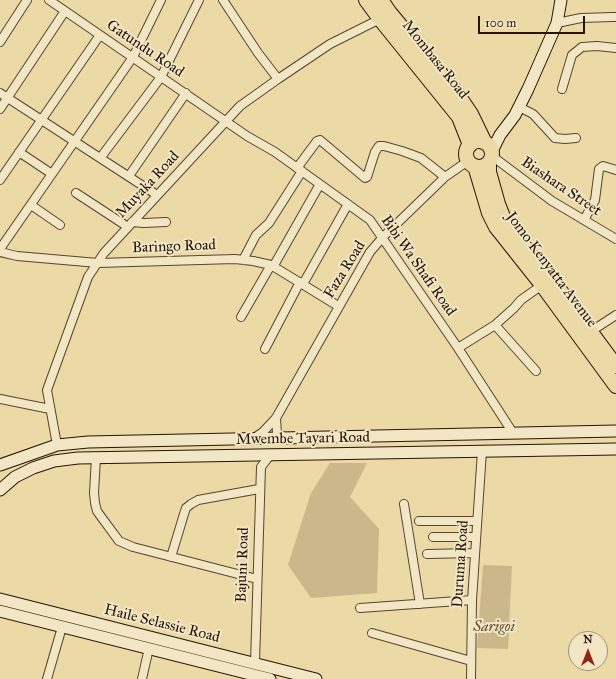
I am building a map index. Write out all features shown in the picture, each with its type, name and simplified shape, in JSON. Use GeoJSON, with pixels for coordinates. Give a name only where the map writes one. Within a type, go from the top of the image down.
{"type":"FeatureCollection","features":[{"type":"Feature","properties":{"kind":"highway","name":"Mombasa Road"},"geometry":{"type":"LineString","coordinates":[[366,0],[460,118],[470,145]]}},
{"type":"Feature","properties":{"kind":"highway","name":"Mombasa Road"},"geometry":{"type":"LineString","coordinates":[[381,0],[390,13],[456,92],[471,114],[489,153],[489,172],[504,219],[533,258],[553,281],[616,366]]}},
{"type":"Feature","properties":{"kind":"highway"},"geometry":{"type":"LineString","coordinates":[[470,145],[477,142],[489,153],[483,167],[472,164]]}},
{"type":"Feature","properties":{"kind":"highway","name":"Jomo Kenyatta Avenue"},"geometry":{"type":"LineString","coordinates":[[470,145],[466,152],[472,164],[492,221],[542,285],[616,386]]}},
{"type":"Feature","properties":{"kind":"street"},"geometry":{"type":"LineString","coordinates":[[0,42],[27,0]]}},
{"type":"Feature","properties":{"kind":"street","name":"Gatundu Road"},"geometry":{"type":"LineString","coordinates":[[49,0],[226,121]]}},
{"type":"Feature","properties":{"kind":"street"},"geometry":{"type":"LineString","coordinates":[[0,250],[133,57],[161,0]]}},
{"type":"Feature","properties":{"kind":"street"},"geometry":{"type":"LineString","coordinates":[[101,158],[161,77],[199,0]]}},
{"type":"Feature","properties":{"kind":"street"},"geometry":{"type":"LineString","coordinates":[[223,0],[258,53],[278,79]]}},
{"type":"Feature","properties":{"kind":"street"},"geometry":{"type":"LineString","coordinates":[[489,153],[519,107],[557,23],[561,0]]}},
{"type":"Feature","properties":{"kind":"street"},"geometry":{"type":"LineString","coordinates":[[0,109],[65,11]]}},
{"type":"Feature","properties":{"kind":"street"},"geometry":{"type":"LineString","coordinates":[[557,23],[581,18],[612,16],[616,18]]}},
{"type":"Feature","properties":{"kind":"street","name":"Muyaka Road"},"geometry":{"type":"LineString","coordinates":[[57,445],[47,390],[88,277],[104,253],[240,106],[330,44],[380,19]]}},
{"type":"Feature","properties":{"kind":"street"},"geometry":{"type":"LineString","coordinates":[[0,180],[100,35]]}},
{"type":"Feature","properties":{"kind":"street"},"geometry":{"type":"LineString","coordinates":[[562,89],[572,55],[582,47],[597,46],[616,48]]}},
{"type":"Feature","properties":{"kind":"street"},"geometry":{"type":"LineString","coordinates":[[0,93],[157,195]]}},
{"type":"Feature","properties":{"kind":"street"},"geometry":{"type":"LineString","coordinates":[[129,176],[186,93]]}},
{"type":"Feature","properties":{"kind":"street"},"geometry":{"type":"LineString","coordinates":[[519,107],[533,114],[555,138],[576,138]]}},
{"type":"Feature","properties":{"kind":"street","name":"Bibi Wa Shafi Road"},"geometry":{"type":"LineString","coordinates":[[226,121],[300,169],[370,220],[458,348],[513,433]]}},
{"type":"Feature","properties":{"kind":"street"},"geometry":{"type":"LineString","coordinates":[[243,260],[256,235],[269,223],[316,141],[320,140],[364,178],[367,177],[375,152],[379,146],[402,151],[421,158],[445,177]]}},
{"type":"Feature","properties":{"kind":"street"},"geometry":{"type":"LineString","coordinates":[[19,152],[52,174]]}},
{"type":"Feature","properties":{"kind":"street","name":"Biashara Street"},"geometry":{"type":"LineString","coordinates":[[489,153],[552,201],[616,239]]}},
{"type":"Feature","properties":{"kind":"street","name":"Faza Road"},"geometry":{"type":"LineString","coordinates":[[253,438],[263,432],[276,418],[338,306],[370,252],[382,237],[445,177],[472,164]]}},
{"type":"Feature","properties":{"kind":"street"},"geometry":{"type":"LineString","coordinates":[[584,220],[595,200],[600,168],[603,166],[616,170]]}},
{"type":"Feature","properties":{"kind":"street"},"geometry":{"type":"LineString","coordinates":[[241,317],[320,184]]}},
{"type":"Feature","properties":{"kind":"street"},"geometry":{"type":"LineString","coordinates":[[76,193],[130,225],[166,222]]}},
{"type":"Feature","properties":{"kind":"street"},"geometry":{"type":"LineString","coordinates":[[265,349],[348,204]]}},
{"type":"Feature","properties":{"kind":"street"},"geometry":{"type":"LineString","coordinates":[[31,205],[60,224]]}},
{"type":"Feature","properties":{"kind":"street"},"geometry":{"type":"LineString","coordinates":[[138,215],[144,223]]}},
{"type":"Feature","properties":{"kind":"street","name":"Baringo Road"},"geometry":{"type":"LineString","coordinates":[[0,250],[17,256],[98,263],[243,260],[272,266],[338,306]]}},
{"type":"Feature","properties":{"kind":"street"},"geometry":{"type":"LineString","coordinates":[[458,348],[495,325],[521,300],[542,285]]}},
{"type":"Feature","properties":{"kind":"street"},"geometry":{"type":"LineString","coordinates":[[590,332],[616,315]]}},
{"type":"Feature","properties":{"kind":"street"},"geometry":{"type":"LineString","coordinates":[[495,325],[536,371]]}},
{"type":"Feature","properties":{"kind":"street"},"geometry":{"type":"LineString","coordinates":[[0,399],[50,410]]}},
{"type":"Feature","properties":{"kind":"street"},"geometry":{"type":"LineString","coordinates":[[276,418],[276,428],[278,433],[286,438]]}},
{"type":"Feature","properties":{"kind":"street","name":"Mwembe Tayari Road"},"geometry":{"type":"LineString","coordinates":[[0,465],[57,445],[76,443],[616,431]]}},
{"type":"Feature","properties":{"kind":"street"},"geometry":{"type":"LineString","coordinates":[[532,433],[534,450]]}},
{"type":"Feature","properties":{"kind":"street"},"geometry":{"type":"LineString","coordinates":[[427,435],[427,452]]}},
{"type":"Feature","properties":{"kind":"street"},"geometry":{"type":"LineString","coordinates":[[314,437],[314,454]]}},
{"type":"Feature","properties":{"kind":"street"},"geometry":{"type":"LineString","coordinates":[[194,440],[194,456]]}},
{"type":"Feature","properties":{"kind":"street"},"geometry":{"type":"LineString","coordinates":[[76,443],[78,458]]}},
{"type":"Feature","properties":{"kind":"street","name":"Mwembe Tayari Road"},"geometry":{"type":"LineString","coordinates":[[0,490],[19,474],[43,464],[65,459],[78,458],[616,448]]}},
{"type":"Feature","properties":{"kind":"street","name":"Duruma Road"},"geometry":{"type":"LineString","coordinates":[[470,679],[472,600],[482,451]]}},
{"type":"Feature","properties":{"kind":"street"},"geometry":{"type":"LineString","coordinates":[[37,452],[43,464]]}},
{"type":"Feature","properties":{"kind":"street"},"geometry":{"type":"LineString","coordinates":[[253,454],[261,468],[271,454]]}},
{"type":"Feature","properties":{"kind":"street"},"geometry":{"type":"LineString","coordinates":[[96,457],[94,493],[97,511],[114,537],[123,544],[257,579]]}},
{"type":"Feature","properties":{"kind":"street","name":"Bajuni Road"},"geometry":{"type":"LineString","coordinates":[[255,664],[261,468]]}},
{"type":"Feature","properties":{"kind":"street"},"geometry":{"type":"LineString","coordinates":[[171,557],[186,508],[191,504],[198,500],[260,489]]}},
{"type":"Feature","properties":{"kind":"street"},"geometry":{"type":"LineString","coordinates":[[404,504],[420,604]]}},
{"type":"Feature","properties":{"kind":"street"},"geometry":{"type":"LineString","coordinates":[[419,522],[477,520]]}},
{"type":"Feature","properties":{"kind":"street"},"geometry":{"type":"LineString","coordinates":[[433,537],[476,537]]}},
{"type":"Feature","properties":{"kind":"street"},"geometry":{"type":"LineString","coordinates":[[427,554],[475,553]]}},
{"type":"Feature","properties":{"kind":"street","name":"Haile Selassie Road"},"geometry":{"type":"LineString","coordinates":[[0,599],[255,664],[277,674],[316,679]]}},
{"type":"Feature","properties":{"kind":"street"},"geometry":{"type":"LineString","coordinates":[[360,608],[472,600]]}},
{"type":"Feature","properties":{"kind":"street","name":"Haile Selassie Road"},"geometry":{"type":"LineString","coordinates":[[0,611],[149,648],[257,677],[270,679]]}},
{"type":"Feature","properties":{"kind":"street"},"geometry":{"type":"LineString","coordinates":[[47,679],[62,627]]}},
{"type":"Feature","properties":{"kind":"street"},"geometry":{"type":"LineString","coordinates":[[372,634],[471,661]]}},
{"type":"Feature","properties":{"kind":"street"},"geometry":{"type":"LineString","coordinates":[[142,679],[149,648]]}},
{"type":"Feature","properties":{"kind":"green space"},"geometry":{"type":"Polygon","coordinates":[[[330,463],[367,463],[350,497],[379,529],[377,593],[311,598],[288,565],[311,493],[330,463]]]}},
{"type":"Feature","properties":{"kind":"green space","name":"Sarigoi"},"geometry":{"type":"Polygon","coordinates":[[[483,565],[512,566],[508,649],[477,648],[483,565]]]}}]}
